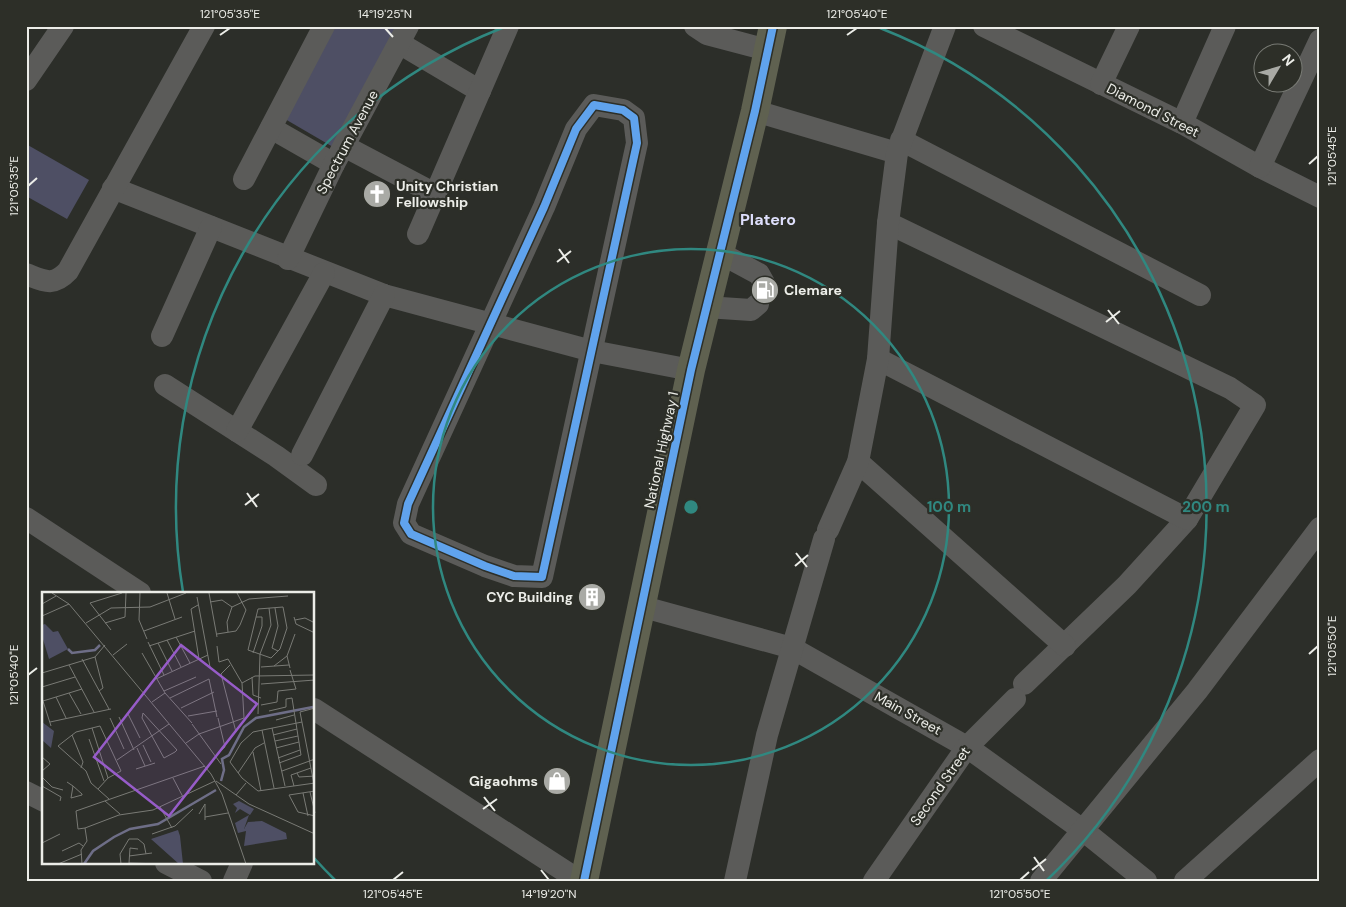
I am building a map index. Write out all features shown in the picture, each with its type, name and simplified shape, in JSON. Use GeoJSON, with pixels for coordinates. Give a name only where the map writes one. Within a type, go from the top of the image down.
{"type":"FeatureCollection","features":[{"type":"Feature","properties":{"kind":"highway","name":"National Highway 1"},"geometry":{"type":"LineString","coordinates":[[584,881],[640,606],[691,370],[755,111],[770,38]]}},
{"type":"Feature","properties":{"kind":"street"},"geometry":{"type":"LineString","coordinates":[[26,80],[63,26]]}},
{"type":"Feature","properties":{"kind":"street"},"geometry":{"type":"LineString","coordinates":[[26,274],[46,282],[60,280],[68,271],[204,26]]}},
{"type":"Feature","properties":{"kind":"street"},"geometry":{"type":"LineString","coordinates":[[244,179],[324,26]]}},
{"type":"Feature","properties":{"kind":"street"},"geometry":{"type":"LineString","coordinates":[[418,234],[508,26]]}},
{"type":"Feature","properties":{"kind":"street"},"geometry":{"type":"LineString","coordinates":[[695,26],[707,34],[770,38]]}},
{"type":"Feature","properties":{"kind":"street"},"geometry":{"type":"LineString","coordinates":[[735,881],[767,735],[792,648],[826,535],[858,462],[878,358],[888,222],[899,147],[945,26]]}},
{"type":"Feature","properties":{"kind":"street","name":"Diamond Street"},"geometry":{"type":"LineString","coordinates":[[984,26],[1025,35],[1101,84],[1182,124],[1260,168],[1320,197]]}},
{"type":"Feature","properties":{"kind":"street"},"geometry":{"type":"LineString","coordinates":[[1101,84],[1129,26]]}},
{"type":"Feature","properties":{"kind":"street"},"geometry":{"type":"LineString","coordinates":[[1182,124],[1225,26]]}},
{"type":"Feature","properties":{"kind":"street"},"geometry":{"type":"LineString","coordinates":[[403,35],[480,91]]}},
{"type":"Feature","properties":{"kind":"street","name":"Spectrum Avenue"},"geometry":{"type":"LineString","coordinates":[[288,259],[339,155],[403,35]]}},
{"type":"Feature","properties":{"kind":"street"},"geometry":{"type":"LineString","coordinates":[[1260,168],[1320,40]]}},
{"type":"Feature","properties":{"kind":"street"},"geometry":{"type":"LineString","coordinates":[[594,105],[623,110],[634,118],[637,142],[592,351],[542,577],[514,576],[485,566],[411,534],[404,523],[408,504],[576,129],[594,105]]}},
{"type":"Feature","properties":{"kind":"street"},"geometry":{"type":"LineString","coordinates":[[755,111],[899,147],[1200,295]]}},
{"type":"Feature","properties":{"kind":"street"},"geometry":{"type":"LineString","coordinates":[[271,128],[435,194]]}},
{"type":"Feature","properties":{"kind":"street"},"geometry":{"type":"LineString","coordinates":[[113,188],[384,296],[592,351],[691,370]]}},
{"type":"Feature","properties":{"kind":"street","name":"Second Street"},"geometry":{"type":"LineString","coordinates":[[874,881],[967,747],[1065,646],[1127,586],[1187,519],[1255,405],[1230,388],[888,222]]}},
{"type":"Feature","properties":{"kind":"street"},"geometry":{"type":"LineString","coordinates":[[162,336],[211,227]]}},
{"type":"Feature","properties":{"kind":"street"},"geometry":{"type":"LineString","coordinates":[[706,307],[751,310],[761,293],[759,274],[720,253]]}},
{"type":"Feature","properties":{"kind":"street"},"geometry":{"type":"LineString","coordinates":[[237,430],[324,273]]}},
{"type":"Feature","properties":{"kind":"street"},"geometry":{"type":"LineString","coordinates":[[302,455],[384,296]]}},
{"type":"Feature","properties":{"kind":"street"},"geometry":{"type":"LineString","coordinates":[[878,358],[1187,519]]}},
{"type":"Feature","properties":{"kind":"street"},"geometry":{"type":"LineString","coordinates":[[165,385],[237,430],[316,486]]}},
{"type":"Feature","properties":{"kind":"street"},"geometry":{"type":"LineString","coordinates":[[858,462],[1065,646]]}},
{"type":"Feature","properties":{"kind":"street"},"geometry":{"type":"LineString","coordinates":[[26,518],[138,592]]}},
{"type":"Feature","properties":{"kind":"street"},"geometry":{"type":"LineString","coordinates":[[1042,881],[1197,691],[1320,528]]}},
{"type":"Feature","properties":{"kind":"street","name":"Main Street"},"geometry":{"type":"LineString","coordinates":[[640,606],[792,648],[967,747],[1084,831],[1146,881]]}},
{"type":"Feature","properties":{"kind":"street"},"geometry":{"type":"LineString","coordinates":[[315,709],[580,881]]}},
{"type":"Feature","properties":{"kind":"street"},"geometry":{"type":"LineString","coordinates":[[1186,881],[1320,760]]}},
{"type":"Feature","properties":{"kind":"street"},"geometry":{"type":"LineString","coordinates":[[26,792],[42,800]]}},
{"type":"Feature","properties":{"kind":"street"},"geometry":{"type":"LineString","coordinates":[[168,864],[201,881]]}},
{"type":"Feature","properties":{"kind":"street"},"geometry":{"type":"LineString","coordinates":[[234,881],[242,864]]}},
{"type":"Feature","properties":{"kind":"shaded area"},"geometry":{"type":"Polygon","coordinates":[[[332,26],[398,26],[333,147],[285,119],[332,26]]]}},
{"type":"Feature","properties":{"kind":"shaded area"},"geometry":{"type":"Polygon","coordinates":[[[26,144],[89,180],[67,219],[26,196],[26,144]]]}},
{"type":"Feature","properties":{"kind":"cycle path"},"geometry":{"type":"LineString","coordinates":[[584,881],[691,370],[755,111],[773,26]]}},
{"type":"Feature","properties":{"kind":"cycle path"},"geometry":{"type":"LineString","coordinates":[[594,105],[623,110],[634,118],[637,143],[542,577],[514,576],[485,566],[411,534],[404,523],[408,504],[544,207],[576,129],[594,105]]}},
{"type":"Feature","properties":{"kind":"place","name":"Unity Christian Fellowship"},"geometry":{"type":"Point","coordinates":[377,194]}},
{"type":"Feature","properties":{"kind":"place","name":"Clemare"},"geometry":{"type":"Point","coordinates":[765,290]}},
{"type":"Feature","properties":{"kind":"place","name":"CYC Building"},"geometry":{"type":"Point","coordinates":[592,597]}},
{"type":"Feature","properties":{"kind":"place","name":"Gigaohms"},"geometry":{"type":"Point","coordinates":[557,781]}},
{"type":"Feature","properties":{"kind":"district","name":"Platero"},"geometry":{"type":"Point","coordinates":[768,219]}}]}
